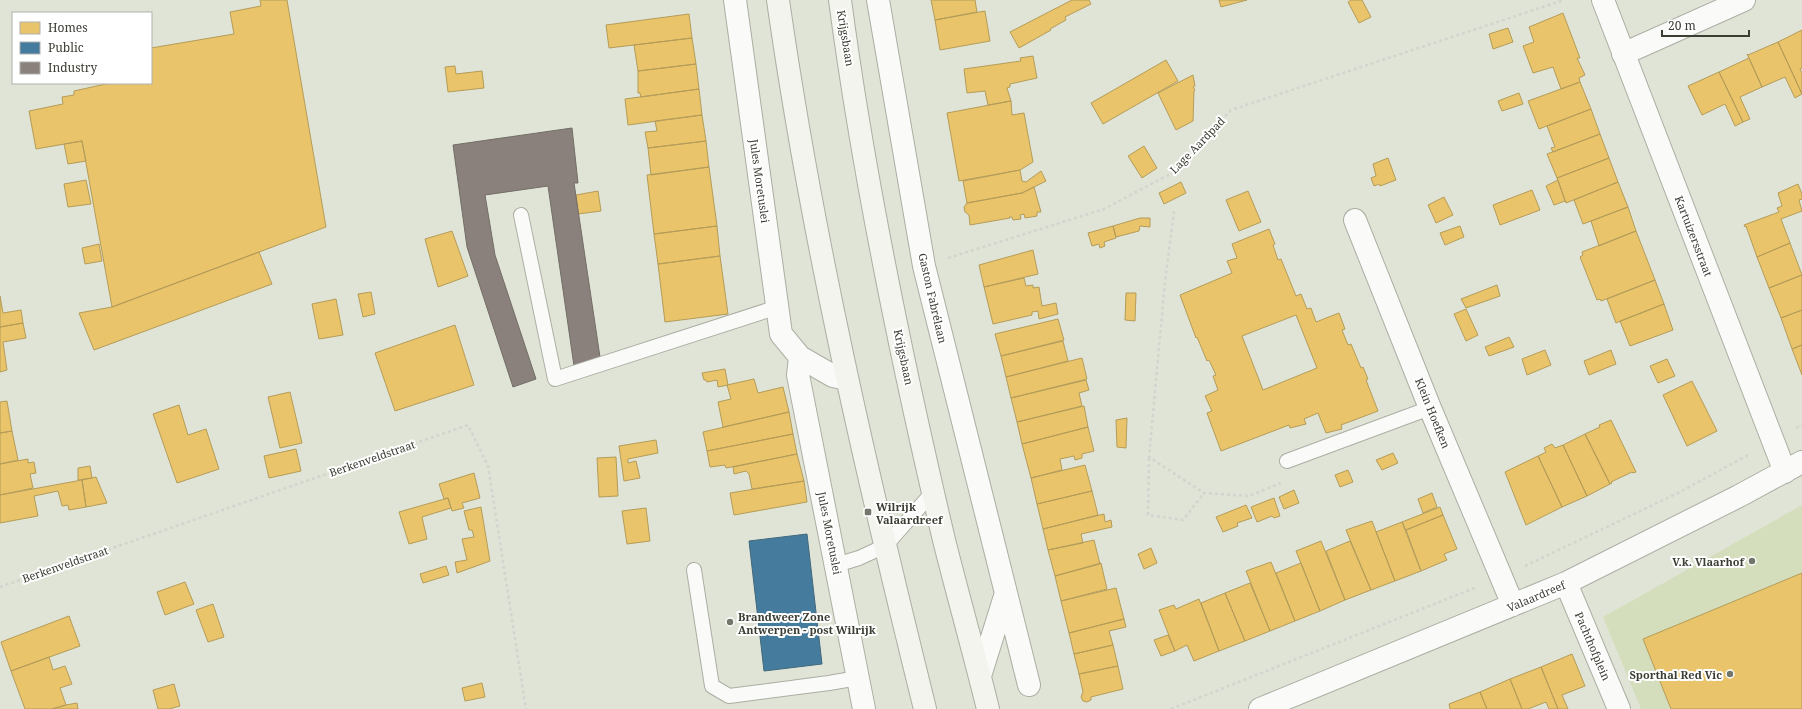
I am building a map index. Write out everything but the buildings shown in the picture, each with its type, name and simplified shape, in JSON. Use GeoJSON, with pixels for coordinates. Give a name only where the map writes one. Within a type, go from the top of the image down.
{"type":"FeatureCollection","features":[{"type":"Feature","properties":{"kind":"main road"},"geometry":{"type":"LineString","coordinates":[[778,0],[792,96],[820,254],[847,379],[925,709]]}},
{"type":"Feature","properties":{"kind":"main road","name":"Krijgsbaan"},"geometry":{"type":"LineString","coordinates":[[840,0],[869,182],[904,364],[933,492],[988,709]]}},
{"type":"Feature","properties":{"kind":"street","name":"Jules Moretuslei"},"geometry":{"type":"LineString","coordinates":[[735,0],[782,334],[800,357],[833,376],[847,379]]}},
{"type":"Feature","properties":{"kind":"street","name":"Gaston Fabrélaan"},"geometry":{"type":"LineString","coordinates":[[878,0],[924,266],[1029,685]]}},
{"type":"Feature","properties":{"kind":"street","name":"Kartuizersstraat"},"geometry":{"type":"LineString","coordinates":[[1603,0],[1623,54],[1794,467]]}},
{"type":"Feature","properties":{"kind":"street"},"geometry":{"type":"LineString","coordinates":[[1623,54],[1744,0]]}},
{"type":"Feature","properties":{"kind":"street","name":"Klein Hoefken"},"geometry":{"type":"LineString","coordinates":[[1354,220],[1430,408],[1513,605]]}},
{"type":"Feature","properties":{"kind":"street","name":"Jules Moretuslei"},"geometry":{"type":"LineString","coordinates":[[800,357],[798,375],[864,709]]}},
{"type":"Feature","properties":{"kind":"street","name":"Valaardreef"},"geometry":{"type":"LineString","coordinates":[[1260,709],[1566,584],[1794,467]]}},
{"type":"Feature","properties":{"kind":"street","name":"Pachthofplein"},"geometry":{"type":"LineString","coordinates":[[1566,584],[1619,709]]}},
{"type":"Feature","properties":{"kind":"street"},"geometry":{"type":"LineString","coordinates":[[980,676],[1006,593]]}},
{"type":"Feature","properties":{"kind":"lane"},"geometry":{"type":"LineString","coordinates":[[521,215],[555,379],[778,307]]}},
{"type":"Feature","properties":{"kind":"lane"},"geometry":{"type":"LineString","coordinates":[[1287,461],[1430,408]]}},
{"type":"Feature","properties":{"kind":"lane"},"geometry":{"type":"LineString","coordinates":[[836,565],[859,558],[886,546],[933,492]]}},
{"type":"Feature","properties":{"kind":"lane"},"geometry":{"type":"LineString","coordinates":[[694,570],[712,686],[729,696],[858,678]]}},
{"type":"Feature","properties":{"kind":"path","name":"Lage Aardpad"},"geometry":{"type":"LineString","coordinates":[[924,266],[1104,209],[1172,173],[1231,110],[1564,0]]}},
{"type":"Feature","properties":{"kind":"path"},"geometry":{"type":"LineString","coordinates":[[1174,211],[1165,282],[1149,457],[1148,515],[1183,520],[1204,493]]}},
{"type":"Feature","properties":{"kind":"path","name":"Berkenveldstraat"},"geometry":{"type":"LineString","coordinates":[[0,587],[468,425],[488,466],[526,709]]}},
{"type":"Feature","properties":{"kind":"path"},"geometry":{"type":"LineString","coordinates":[[1149,457],[1204,493],[1249,496],[1285,482]]}},
{"type":"Feature","properties":{"kind":"green space","name":"V.k. Vlaarhof"},"geometry":{"type":"Polygon","coordinates":[[[1802,505],[1802,709],[1641,709],[1603,617],[1802,505]]]}},
{"type":"Feature","properties":{"kind":"place","name":"Wilrijk Valaardreef"},"geometry":{"type":"Point","coordinates":[868,512]}},
{"type":"Feature","properties":{"kind":"place","name":"V.k. Vlaarhof"},"geometry":{"type":"Point","coordinates":[1752,561]}},
{"type":"Feature","properties":{"kind":"place","name":"Brandweer Zone Antwerpen - post Wilrijk"},"geometry":{"type":"Point","coordinates":[730,622]}},
{"type":"Feature","properties":{"kind":"place","name":"Sporthal Red Vic"},"geometry":{"type":"Point","coordinates":[1730,674]}}]}
